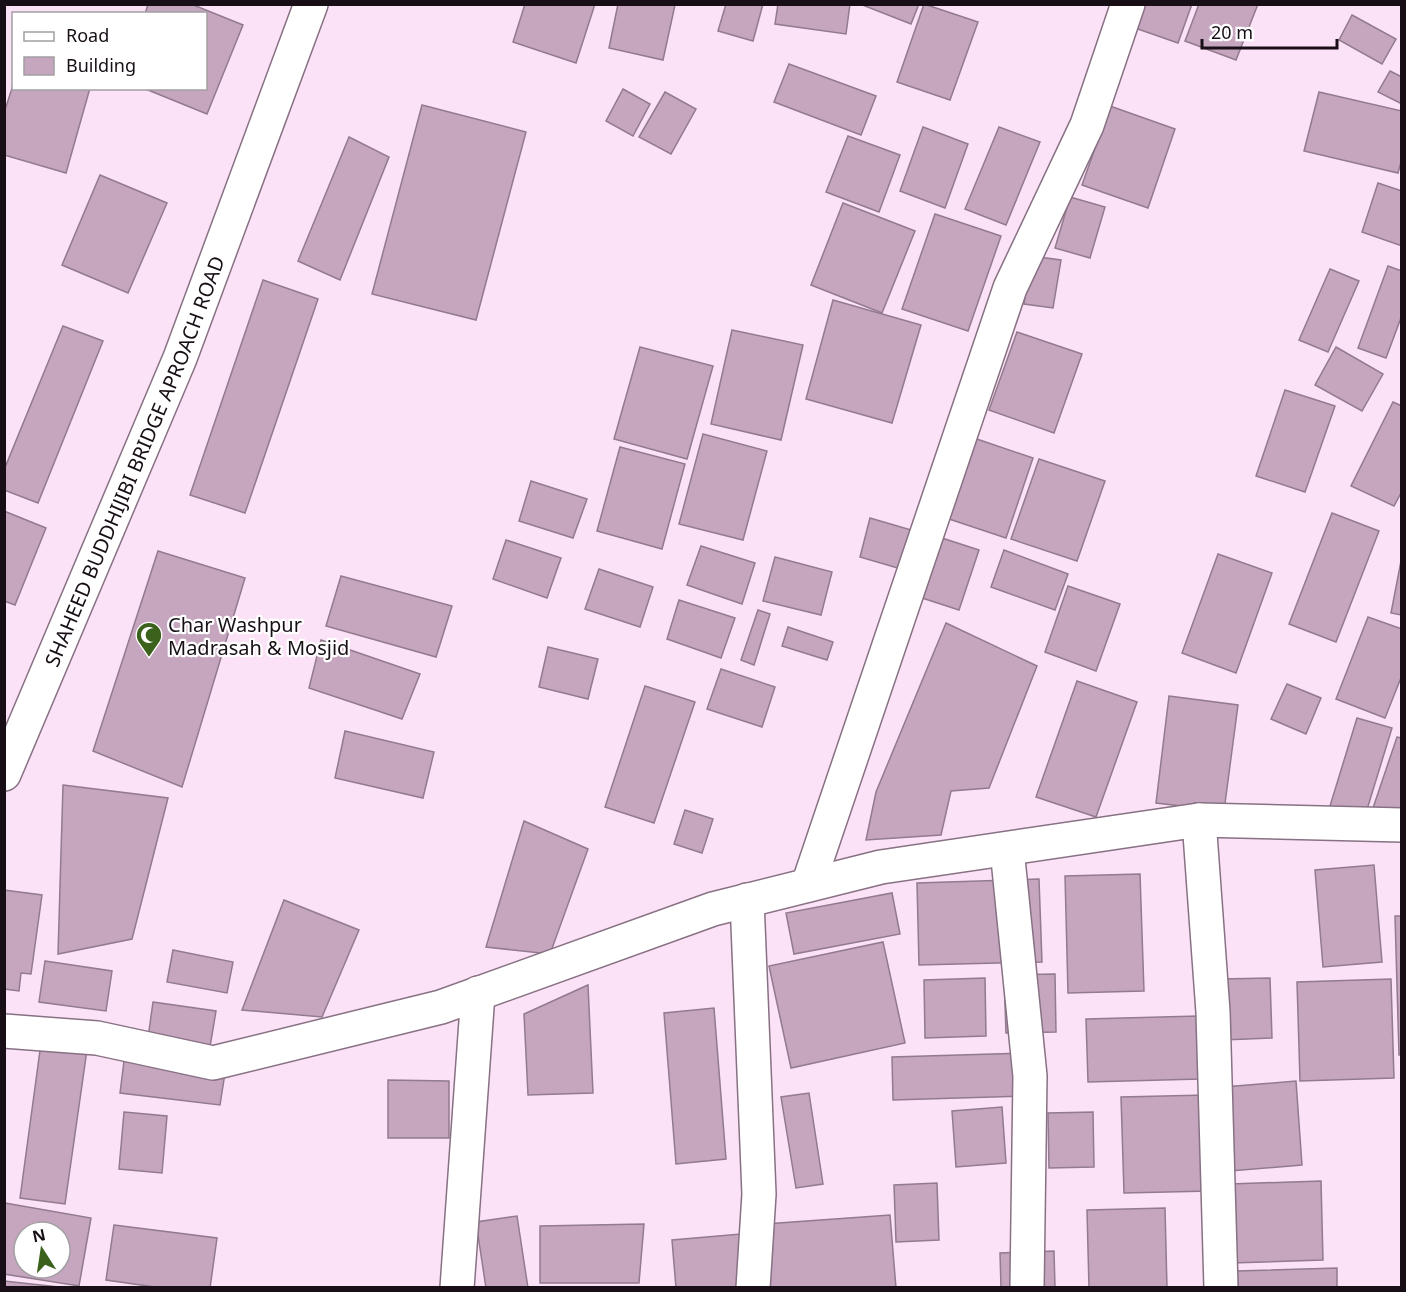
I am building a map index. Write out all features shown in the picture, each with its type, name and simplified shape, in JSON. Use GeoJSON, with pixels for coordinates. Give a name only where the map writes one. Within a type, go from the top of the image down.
{"type":"FeatureCollection","features":[{"type":"Feature","properties":{"kind":"street","name":"SHAHEED BUDDHIJIBI BRIDGE APROACH ROAD"},"geometry":{"type":"LineString","coordinates":[[4,774],[180,358],[311,4]]}},
{"type":"Feature","properties":{"kind":"street"},"geometry":{"type":"LineString","coordinates":[[808,885],[1010,288],[1088,125],[1128,4]]}},
{"type":"Feature","properties":{"kind":"street"},"geometry":{"type":"LineString","coordinates":[[1199,820],[1214,1012],[1221,1287]]}},
{"type":"Feature","properties":{"kind":"street"},"geometry":{"type":"LineString","coordinates":[[4,1031],[97,1038],[213,1063],[441,1007],[713,909],[881,867],[1199,820],[1401,825]]}},
{"type":"Feature","properties":{"kind":"street"},"geometry":{"type":"LineString","coordinates":[[1007,849],[1030,1076],[1027,1287]]}},
{"type":"Feature","properties":{"kind":"street"},"geometry":{"type":"LineString","coordinates":[[747,900],[759,1194],[753,1287]]}},
{"type":"Feature","properties":{"kind":"street"},"geometry":{"type":"LineString","coordinates":[[457,1287],[478,993]]}},
{"type":"Feature","properties":{"kind":"building"},"geometry":{"type":"Polygon","coordinates":[[[148,4],[191,4],[243,25],[207,114],[148,90],[207,90],[207,12],[146,12],[148,4]]]}},
{"type":"Feature","properties":{"kind":"building"},"geometry":{"type":"Polygon","coordinates":[[[525,4],[595,4],[576,63],[513,42],[525,4]]]}},
{"type":"Feature","properties":{"kind":"building"},"geometry":{"type":"Polygon","coordinates":[[[618,4],[675,5],[663,60],[609,48],[618,4]]]}},
{"type":"Feature","properties":{"kind":"building"},"geometry":{"type":"Polygon","coordinates":[[[726,4],[763,4],[753,41],[718,31],[726,4]]]}},
{"type":"Feature","properties":{"kind":"building"},"geometry":{"type":"Polygon","coordinates":[[[778,4],[850,4],[846,34],[775,24],[778,4]]]}},
{"type":"Feature","properties":{"kind":"building"},"geometry":{"type":"Polygon","coordinates":[[[860,4],[919,4],[911,24],[860,4]]]}},
{"type":"Feature","properties":{"kind":"building"},"geometry":{"type":"Polygon","coordinates":[[[924,4],[978,22],[950,100],[897,82],[924,4]]]}},
{"type":"Feature","properties":{"kind":"building"},"geometry":{"type":"Polygon","coordinates":[[[1143,4],[1192,4],[1178,43],[1135,28],[1143,4]]]}},
{"type":"Feature","properties":{"kind":"building"},"geometry":{"type":"Polygon","coordinates":[[[1199,4],[1258,4],[1236,60],[1185,41],[1199,4]]]}},
{"type":"Feature","properties":{"kind":"building"},"geometry":{"type":"Polygon","coordinates":[[[1352,15],[1396,39],[1382,64],[1339,40],[1352,15]]]}},
{"type":"Feature","properties":{"kind":"building"},"geometry":{"type":"Polygon","coordinates":[[[789,64],[876,96],[861,135],[774,102],[789,64]]]}},
{"type":"Feature","properties":{"kind":"building"},"geometry":{"type":"Polygon","coordinates":[[[1390,71],[1402,77],[1402,104],[1378,92],[1390,71]]]}},
{"type":"Feature","properties":{"kind":"building"},"geometry":{"type":"Polygon","coordinates":[[[12,88],[89,90],[66,173],[4,155],[4,113],[12,88]]]}},
{"type":"Feature","properties":{"kind":"building"},"geometry":{"type":"Polygon","coordinates":[[[623,89],[650,104],[633,136],[606,121],[623,89]]]}},
{"type":"Feature","properties":{"kind":"building"},"geometry":{"type":"Polygon","coordinates":[[[665,92],[696,109],[671,154],[639,137],[665,92]]]}},
{"type":"Feature","properties":{"kind":"building"},"geometry":{"type":"Polygon","coordinates":[[[1319,92],[1402,111],[1402,158],[1398,173],[1304,151],[1319,92]]]}},
{"type":"Feature","properties":{"kind":"building"},"geometry":{"type":"Polygon","coordinates":[[[422,105],[526,132],[476,320],[372,294],[422,105]]]}},
{"type":"Feature","properties":{"kind":"building"},"geometry":{"type":"Polygon","coordinates":[[[1110,106],[1175,129],[1148,208],[1082,185],[1110,106]]]}},
{"type":"Feature","properties":{"kind":"building"},"geometry":{"type":"Polygon","coordinates":[[[923,127],[968,144],[945,208],[900,191],[923,127]]]}},
{"type":"Feature","properties":{"kind":"building"},"geometry":{"type":"Polygon","coordinates":[[[999,127],[1040,142],[1006,225],[965,209],[999,127]]]}},
{"type":"Feature","properties":{"kind":"building"},"geometry":{"type":"Polygon","coordinates":[[[848,136],[900,155],[879,212],[826,192],[848,136]]]}},
{"type":"Feature","properties":{"kind":"building"},"geometry":{"type":"Polygon","coordinates":[[[349,137],[389,157],[340,280],[298,261],[349,137]]]}},
{"type":"Feature","properties":{"kind":"building"},"geometry":{"type":"Polygon","coordinates":[[[100,175],[167,203],[128,293],[62,265],[100,175]]]}},
{"type":"Feature","properties":{"kind":"building"},"geometry":{"type":"Polygon","coordinates":[[[1378,183],[1402,191],[1402,246],[1362,232],[1378,183]]]}},
{"type":"Feature","properties":{"kind":"building"},"geometry":{"type":"Polygon","coordinates":[[[1070,197],[1105,207],[1090,258],[1055,248],[1070,197]]]}},
{"type":"Feature","properties":{"kind":"building"},"geometry":{"type":"Polygon","coordinates":[[[843,203],[915,231],[882,313],[811,285],[843,203]]]}},
{"type":"Feature","properties":{"kind":"building"},"geometry":{"type":"Polygon","coordinates":[[[935,214],[1001,236],[968,331],[902,309],[935,214]]]}},
{"type":"Feature","properties":{"kind":"building"},"geometry":{"type":"Polygon","coordinates":[[[1031,256],[1061,260],[1053,308],[1024,304],[1031,256]]]}},
{"type":"Feature","properties":{"kind":"building"},"geometry":{"type":"Polygon","coordinates":[[[1388,266],[1402,271],[1402,315],[1386,358],[1358,348],[1388,266]]]}},
{"type":"Feature","properties":{"kind":"building"},"geometry":{"type":"Polygon","coordinates":[[[1330,269],[1359,281],[1328,352],[1299,340],[1330,269]]]}},
{"type":"Feature","properties":{"kind":"building"},"geometry":{"type":"Polygon","coordinates":[[[263,280],[318,299],[245,513],[190,495],[263,280]]]}},
{"type":"Feature","properties":{"kind":"building"},"geometry":{"type":"Polygon","coordinates":[[[833,300],[921,325],[892,423],[806,399],[833,300]]]}},
{"type":"Feature","properties":{"kind":"building"},"geometry":{"type":"Polygon","coordinates":[[[63,326],[103,341],[38,503],[4,490],[4,470],[63,326]]]}},
{"type":"Feature","properties":{"kind":"building"},"geometry":{"type":"Polygon","coordinates":[[[732,330],[803,345],[781,440],[711,424],[732,330]]]}},
{"type":"Feature","properties":{"kind":"building"},"geometry":{"type":"Polygon","coordinates":[[[1017,332],[1082,354],[1054,433],[989,410],[1017,332]]]}},
{"type":"Feature","properties":{"kind":"building"},"geometry":{"type":"Polygon","coordinates":[[[640,347],[713,366],[687,459],[614,439],[640,347]]]}},
{"type":"Feature","properties":{"kind":"building"},"geometry":{"type":"Polygon","coordinates":[[[1336,347],[1383,374],[1362,411],[1315,385],[1336,347]]]}},
{"type":"Feature","properties":{"kind":"building"},"geometry":{"type":"Polygon","coordinates":[[[1285,390],[1335,406],[1305,492],[1256,476],[1285,390]]]}},
{"type":"Feature","properties":{"kind":"building"},"geometry":{"type":"Polygon","coordinates":[[[1393,402],[1402,406],[1402,491],[1394,506],[1351,486],[1393,402]]]}},
{"type":"Feature","properties":{"kind":"building"},"geometry":{"type":"Polygon","coordinates":[[[703,434],[767,451],[743,540],[679,524],[703,434]]]}},
{"type":"Feature","properties":{"kind":"building"},"geometry":{"type":"Polygon","coordinates":[[[968,436],[1033,458],[1006,538],[940,516],[968,436]]]}},
{"type":"Feature","properties":{"kind":"building"},"geometry":{"type":"Polygon","coordinates":[[[620,447],[685,464],[662,549],[597,531],[620,447]]]}},
{"type":"Feature","properties":{"kind":"building"},"geometry":{"type":"Polygon","coordinates":[[[1039,459],[1105,481],[1077,561],[1011,539],[1039,459]]]}},
{"type":"Feature","properties":{"kind":"building"},"geometry":{"type":"Polygon","coordinates":[[[531,481],[587,499],[573,538],[519,521],[531,481]]]}},
{"type":"Feature","properties":{"kind":"building"},"geometry":{"type":"Polygon","coordinates":[[[4,511],[46,528],[15,605],[4,601],[4,511]]]}},
{"type":"Feature","properties":{"kind":"building"},"geometry":{"type":"Polygon","coordinates":[[[1332,513],[1379,531],[1336,642],[1289,624],[1332,513]]]}},
{"type":"Feature","properties":{"kind":"building"},"geometry":{"type":"Polygon","coordinates":[[[870,518],[918,532],[908,571],[860,557],[870,518]]]}},
{"type":"Feature","properties":{"kind":"building"},"geometry":{"type":"Polygon","coordinates":[[[942,538],[979,550],[959,610],[922,598],[942,538]]]}},
{"type":"Feature","properties":{"kind":"building"},"geometry":{"type":"Polygon","coordinates":[[[506,540],[561,558],[547,598],[493,579],[506,540]]]}},
{"type":"Feature","properties":{"kind":"building"},"geometry":{"type":"Polygon","coordinates":[[[701,546],[755,563],[742,604],[687,585],[701,546]]]}},
{"type":"Feature","properties":{"kind":"building"},"geometry":{"type":"Polygon","coordinates":[[[1004,550],[1068,574],[1055,610],[991,587],[1004,550]]]}},
{"type":"Feature","properties":{"kind":"building"},"geometry":{"type":"Polygon","coordinates":[[[158,551],[245,578],[182,787],[93,751],[158,551]]]}},
{"type":"Feature","properties":{"kind":"building"},"geometry":{"type":"Polygon","coordinates":[[[1218,554],[1272,573],[1236,673],[1182,653],[1218,554]]]}},
{"type":"Feature","properties":{"kind":"building"},"geometry":{"type":"Polygon","coordinates":[[[775,557],[832,572],[821,615],[763,601],[775,557]]]}},
{"type":"Feature","properties":{"kind":"building"},"geometry":{"type":"Polygon","coordinates":[[[1402,561],[1402,615],[1391,613],[1402,561]]]}},
{"type":"Feature","properties":{"kind":"building"},"geometry":{"type":"Polygon","coordinates":[[[599,569],[653,587],[640,627],[585,609],[599,569]]]}},
{"type":"Feature","properties":{"kind":"building"},"geometry":{"type":"Polygon","coordinates":[[[341,576],[452,606],[436,657],[326,626],[341,576]]]}},
{"type":"Feature","properties":{"kind":"building"},"geometry":{"type":"Polygon","coordinates":[[[1068,586],[1120,604],[1096,671],[1045,652],[1068,586]]]}},
{"type":"Feature","properties":{"kind":"building"},"geometry":{"type":"Polygon","coordinates":[[[679,600],[735,618],[721,658],[667,639],[679,600]]]}},
{"type":"Feature","properties":{"kind":"building"},"geometry":{"type":"Polygon","coordinates":[[[758,610],[770,614],[754,665],[741,660],[758,610]]]}},
{"type":"Feature","properties":{"kind":"building"},"geometry":{"type":"Polygon","coordinates":[[[1368,617],[1402,629],[1402,675],[1385,718],[1336,699],[1368,617]]]}},
{"type":"Feature","properties":{"kind":"building"},"geometry":{"type":"Polygon","coordinates":[[[946,623],[1037,666],[989,788],[951,791],[941,835],[866,840],[876,792],[946,623]]]}},
{"type":"Feature","properties":{"kind":"building"},"geometry":{"type":"Polygon","coordinates":[[[788,627],[833,642],[827,660],[782,646],[788,627]]]}},
{"type":"Feature","properties":{"kind":"building"},"geometry":{"type":"Polygon","coordinates":[[[321,640],[420,674],[402,719],[309,688],[321,640]]]}},
{"type":"Feature","properties":{"kind":"building"},"geometry":{"type":"Polygon","coordinates":[[[548,647],[598,659],[588,699],[539,687],[548,647]]]}},
{"type":"Feature","properties":{"kind":"building"},"geometry":{"type":"Polygon","coordinates":[[[721,669],[775,687],[762,727],[707,709],[721,669]]]}},
{"type":"Feature","properties":{"kind":"building"},"geometry":{"type":"Polygon","coordinates":[[[1077,681],[1137,702],[1096,817],[1036,797],[1077,681]]]}},
{"type":"Feature","properties":{"kind":"building"},"geometry":{"type":"Polygon","coordinates":[[[1287,684],[1321,698],[1306,734],[1271,719],[1287,684]]]}},
{"type":"Feature","properties":{"kind":"building"},"geometry":{"type":"Polygon","coordinates":[[[645,686],[695,702],[654,823],[605,807],[645,686]]]}},
{"type":"Feature","properties":{"kind":"building"},"geometry":{"type":"Polygon","coordinates":[[[1169,696],[1238,705],[1224,811],[1156,803],[1169,696]]]}},
{"type":"Feature","properties":{"kind":"building"},"geometry":{"type":"Polygon","coordinates":[[[1357,718],[1392,728],[1365,816],[1330,806],[1357,718]]]}},
{"type":"Feature","properties":{"kind":"building"},"geometry":{"type":"Polygon","coordinates":[[[345,731],[434,752],[423,798],[335,778],[345,731]]]}},
{"type":"Feature","properties":{"kind":"building"},"geometry":{"type":"Polygon","coordinates":[[[1397,737],[1402,738],[1402,817],[1373,808],[1397,737]]]}},
{"type":"Feature","properties":{"kind":"building"},"geometry":{"type":"Polygon","coordinates":[[[63,785],[168,798],[132,939],[58,954],[63,785]]]}},
{"type":"Feature","properties":{"kind":"building"},"geometry":{"type":"Polygon","coordinates":[[[685,810],[713,819],[702,853],[674,844],[685,810]]]}},
{"type":"Feature","properties":{"kind":"building"},"geometry":{"type":"Polygon","coordinates":[[[524,821],[588,849],[550,954],[486,947],[524,821]]]}},
{"type":"Feature","properties":{"kind":"building"},"geometry":{"type":"Polygon","coordinates":[[[1374,865],[1382,962],[1323,967],[1315,870],[1374,865]]]}},
{"type":"Feature","properties":{"kind":"building"},"geometry":{"type":"Polygon","coordinates":[[[1140,874],[1144,991],[1068,993],[1065,876],[1140,874]]]}},
{"type":"Feature","properties":{"kind":"building"},"geometry":{"type":"Polygon","coordinates":[[[1039,879],[1042,962],[919,965],[917,883],[1039,879]]]}},
{"type":"Feature","properties":{"kind":"building"},"geometry":{"type":"Polygon","coordinates":[[[4,890],[42,895],[31,974],[21,973],[19,991],[4,989],[4,890]]]}},
{"type":"Feature","properties":{"kind":"building"},"geometry":{"type":"Polygon","coordinates":[[[892,893],[900,934],[794,954],[786,913],[892,893]]]}},
{"type":"Feature","properties":{"kind":"building"},"geometry":{"type":"Polygon","coordinates":[[[284,900],[359,930],[322,1017],[242,1010],[284,900]]]}},
{"type":"Feature","properties":{"kind":"building"},"geometry":{"type":"Polygon","coordinates":[[[1395,916],[1402,916],[1402,1055],[1399,1055],[1395,916]]]}},
{"type":"Feature","properties":{"kind":"building"},"geometry":{"type":"Polygon","coordinates":[[[883,942],[905,1043],[791,1068],[769,966],[883,942]]]}},
{"type":"Feature","properties":{"kind":"building"},"geometry":{"type":"Polygon","coordinates":[[[173,950],[233,962],[227,993],[167,982],[173,950]]]}},
{"type":"Feature","properties":{"kind":"building"},"geometry":{"type":"Polygon","coordinates":[[[45,961],[112,971],[106,1011],[39,1002],[45,961]]]}},
{"type":"Feature","properties":{"kind":"building"},"geometry":{"type":"Polygon","coordinates":[[[1055,974],[1056,1032],[1006,1033],[1004,975],[1055,974]]]}},
{"type":"Feature","properties":{"kind":"building"},"geometry":{"type":"Polygon","coordinates":[[[985,978],[986,1036],[925,1038],[924,980],[985,978]]]}},
{"type":"Feature","properties":{"kind":"building"},"geometry":{"type":"Polygon","coordinates":[[[1270,978],[1272,1038],[1223,1040],[1221,979],[1270,978]]]}},
{"type":"Feature","properties":{"kind":"building"},"geometry":{"type":"Polygon","coordinates":[[[1391,979],[1394,1078],[1300,1081],[1297,982],[1391,979]]]}},
{"type":"Feature","properties":{"kind":"building"},"geometry":{"type":"Polygon","coordinates":[[[588,985],[593,1093],[528,1095],[524,1014],[588,985]]]}},
{"type":"Feature","properties":{"kind":"building"},"geometry":{"type":"Polygon","coordinates":[[[153,1002],[216,1011],[210,1047],[148,1038],[153,1002]]]}},
{"type":"Feature","properties":{"kind":"building"},"geometry":{"type":"Polygon","coordinates":[[[714,1008],[726,1159],[676,1164],[664,1013],[714,1008]]]}},
{"type":"Feature","properties":{"kind":"building"},"geometry":{"type":"Polygon","coordinates":[[[1198,1016],[1200,1079],[1088,1082],[1086,1019],[1198,1016]]]}},
{"type":"Feature","properties":{"kind":"building"},"geometry":{"type":"Polygon","coordinates":[[[41,1043],[87,1050],[65,1204],[20,1198],[41,1043]]]}},
{"type":"Feature","properties":{"kind":"building"},"geometry":{"type":"Polygon","coordinates":[[[1026,1053],[1027,1096],[893,1100],[892,1057],[1026,1053]]]}},
{"type":"Feature","properties":{"kind":"building"},"geometry":{"type":"Polygon","coordinates":[[[124,1061],[225,1073],[220,1105],[120,1093],[124,1061]]]}},
{"type":"Feature","properties":{"kind":"building"},"geometry":{"type":"Polygon","coordinates":[[[388,1080],[449,1081],[449,1138],[388,1138],[388,1080]]]}},
{"type":"Feature","properties":{"kind":"building"},"geometry":{"type":"Polygon","coordinates":[[[1296,1081],[1302,1165],[1230,1171],[1224,1087],[1296,1081]]]}},
{"type":"Feature","properties":{"kind":"building"},"geometry":{"type":"Polygon","coordinates":[[[809,1093],[823,1184],[796,1188],[781,1097],[809,1093]]]}},
{"type":"Feature","properties":{"kind":"building"},"geometry":{"type":"Polygon","coordinates":[[[1207,1095],[1210,1191],[1124,1193],[1121,1097],[1207,1095]]]}},
{"type":"Feature","properties":{"kind":"building"},"geometry":{"type":"Polygon","coordinates":[[[1002,1107],[1006,1163],[956,1167],[952,1111],[1002,1107]]]}},
{"type":"Feature","properties":{"kind":"building"},"geometry":{"type":"Polygon","coordinates":[[[124,1112],[167,1116],[162,1173],[119,1169],[124,1112]]]}},
{"type":"Feature","properties":{"kind":"building"},"geometry":{"type":"Polygon","coordinates":[[[1093,1112],[1094,1167],[1049,1168],[1048,1113],[1093,1112]]]}},
{"type":"Feature","properties":{"kind":"building"},"geometry":{"type":"Polygon","coordinates":[[[1321,1181],[1323,1260],[1232,1263],[1230,1184],[1321,1181]]]}},
{"type":"Feature","properties":{"kind":"building"},"geometry":{"type":"Polygon","coordinates":[[[937,1183],[939,1240],[896,1242],[894,1185],[937,1183]]]}},
{"type":"Feature","properties":{"kind":"building"},"geometry":{"type":"Polygon","coordinates":[[[5,1203],[91,1218],[79,1286],[42,1280],[72,1280],[72,1220],[12,1220],[12,1275],[4,1274],[5,1203]]]}},
{"type":"Feature","properties":{"kind":"building"},"geometry":{"type":"Polygon","coordinates":[[[1165,1208],[1167,1288],[1089,1288],[1087,1210],[1165,1208]]]}},
{"type":"Feature","properties":{"kind":"building"},"geometry":{"type":"Polygon","coordinates":[[[890,1215],[896,1288],[770,1288],[765,1224],[890,1215]]]}},
{"type":"Feature","properties":{"kind":"building"},"geometry":{"type":"Polygon","coordinates":[[[517,1216],[528,1288],[486,1288],[476,1222],[517,1216]]]}},
{"type":"Feature","properties":{"kind":"building"},"geometry":{"type":"Polygon","coordinates":[[[644,1224],[639,1283],[540,1283],[540,1226],[644,1224]]]}},
{"type":"Feature","properties":{"kind":"building"},"geometry":{"type":"Polygon","coordinates":[[[114,1225],[217,1238],[210,1288],[162,1288],[106,1280],[114,1225]]]}},
{"type":"Feature","properties":{"kind":"building"},"geometry":{"type":"Polygon","coordinates":[[[741,1234],[745,1288],[676,1288],[672,1240],[741,1234]]]}},
{"type":"Feature","properties":{"kind":"building"},"geometry":{"type":"Polygon","coordinates":[[[1054,1251],[1055,1288],[1001,1288],[1000,1253],[1054,1251]]]}},
{"type":"Feature","properties":{"kind":"building"},"geometry":{"type":"Polygon","coordinates":[[[1337,1268],[1337,1288],[1238,1288],[1237,1271],[1337,1268]]]}},
{"type":"Feature","properties":{"kind":"building"},"geometry":{"type":"Polygon","coordinates":[[[4,1281],[68,1288],[4,1288],[4,1281]]]}},
{"type":"Feature","properties":{"kind":"place","name":"Char Washpur Madrasah & Mosjid"},"geometry":{"type":"Point","coordinates":[149,658]}}]}
